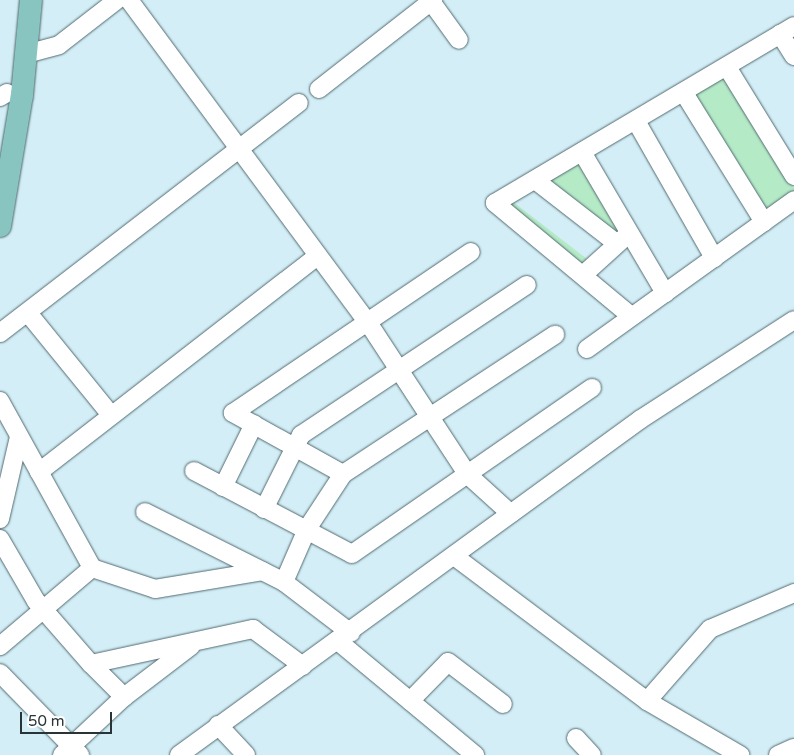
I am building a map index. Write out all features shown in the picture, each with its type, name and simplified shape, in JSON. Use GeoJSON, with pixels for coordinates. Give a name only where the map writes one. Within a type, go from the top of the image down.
{"type":"FeatureCollection","features":[{"type":"Feature","properties":{"kind":"main road"},"geometry":{"type":"LineString","coordinates":[[0,137],[3,95],[16,0]]}},
{"type":"Feature","properties":{"kind":"main road"},"geometry":{"type":"LineString","coordinates":[[0,226],[26,54],[32,0]]}},
{"type":"Feature","properties":{"kind":"street"},"geometry":{"type":"LineString","coordinates":[[26,54],[59,45],[117,0]]}},
{"type":"Feature","properties":{"kind":"street"},"geometry":{"type":"LineString","coordinates":[[129,0],[369,324],[427,416],[467,474],[511,514]]}},
{"type":"Feature","properties":{"kind":"street"},"geometry":{"type":"LineString","coordinates":[[319,89],[431,0],[459,40]]}},
{"type":"Feature","properties":{"kind":"street"},"geometry":{"type":"LineString","coordinates":[[631,316],[495,203],[684,93],[787,30],[794,56]]}},
{"type":"Feature","properties":{"kind":"street"},"geometry":{"type":"LineString","coordinates":[[727,67],[794,176]]}},
{"type":"Feature","properties":{"kind":"street"},"geometry":{"type":"LineString","coordinates":[[684,93],[764,222]]}},
{"type":"Feature","properties":{"kind":"street"},"geometry":{"type":"LineString","coordinates":[[0,333],[237,148],[299,103]]}},
{"type":"Feature","properties":{"kind":"street"},"geometry":{"type":"LineString","coordinates":[[636,121],[714,258]]}},
{"type":"Feature","properties":{"kind":"street"},"geometry":{"type":"LineString","coordinates":[[582,152],[665,293]]}},
{"type":"Feature","properties":{"kind":"street"},"geometry":{"type":"LineString","coordinates":[[535,180],[615,242]]}},
{"type":"Feature","properties":{"kind":"street"},"geometry":{"type":"LineString","coordinates":[[586,349],[794,200]]}},
{"type":"Feature","properties":{"kind":"street"},"geometry":{"type":"LineString","coordinates":[[583,275],[615,242],[631,234]]}},
{"type":"Feature","properties":{"kind":"street"},"geometry":{"type":"LineString","coordinates":[[343,474],[233,412],[369,324],[471,252]]}},
{"type":"Feature","properties":{"kind":"street"},"geometry":{"type":"LineString","coordinates":[[39,472],[317,256]]}},
{"type":"Feature","properties":{"kind":"street"},"geometry":{"type":"LineString","coordinates":[[264,509],[294,445],[301,435],[397,369],[527,285]]}},
{"type":"Feature","properties":{"kind":"street"},"geometry":{"type":"LineString","coordinates":[[28,313],[111,415]]}},
{"type":"Feature","properties":{"kind":"street"},"geometry":{"type":"LineString","coordinates":[[179,755],[218,725],[345,637],[641,419],[794,320]]}},
{"type":"Feature","properties":{"kind":"street"},"geometry":{"type":"LineString","coordinates":[[284,582],[307,529],[343,474],[427,416],[555,336]]}},
{"type":"Feature","properties":{"kind":"street"},"geometry":{"type":"LineString","coordinates":[[194,471],[352,554],[592,388]]}},
{"type":"Feature","properties":{"kind":"street"},"geometry":{"type":"LineString","coordinates":[[0,401],[92,568],[155,589],[262,571]]}},
{"type":"Feature","properties":{"kind":"street"},"geometry":{"type":"LineString","coordinates":[[223,487],[254,424]]}},
{"type":"Feature","properties":{"kind":"street"},"geometry":{"type":"LineString","coordinates":[[0,519],[19,436]]}},
{"type":"Feature","properties":{"kind":"street"},"geometry":{"type":"LineString","coordinates":[[145,512],[284,582],[345,637],[410,701],[475,755]]}},
{"type":"Feature","properties":{"kind":"street"},"geometry":{"type":"LineString","coordinates":[[0,539],[45,610],[91,664],[124,697]]}},
{"type":"Feature","properties":{"kind":"street"},"geometry":{"type":"LineString","coordinates":[[454,556],[647,701],[740,755]]}},
{"type":"Feature","properties":{"kind":"street"},"geometry":{"type":"LineString","coordinates":[[0,646],[45,610],[92,568]]}},
{"type":"Feature","properties":{"kind":"street"},"geometry":{"type":"LineString","coordinates":[[647,701],[710,629],[794,593]]}},
{"type":"Feature","properties":{"kind":"street"},"geometry":{"type":"LineString","coordinates":[[91,664],[196,643],[253,629],[303,666]]}},
{"type":"Feature","properties":{"kind":"street"},"geometry":{"type":"LineString","coordinates":[[0,674],[70,752],[124,697],[196,643]]}},
{"type":"Feature","properties":{"kind":"street"},"geometry":{"type":"LineString","coordinates":[[410,701],[448,662],[504,704]]}},
{"type":"Feature","properties":{"kind":"street"},"geometry":{"type":"LineString","coordinates":[[218,725],[246,755]]}},
{"type":"Feature","properties":{"kind":"street"},"geometry":{"type":"LineString","coordinates":[[576,738],[592,755]]}},
{"type":"Feature","properties":{"kind":"street"},"geometry":{"type":"LineString","coordinates":[[778,755],[794,748]]}},
{"type":"Feature","properties":{"kind":"green space"},"geometry":{"type":"Polygon","coordinates":[[[724,75],[794,188],[794,195],[765,213],[692,95],[724,75]]]}},
{"type":"Feature","properties":{"kind":"green space"},"geometry":{"type":"Polygon","coordinates":[[[581,160],[621,230],[617,234],[547,181],[581,160]]]}},
{"type":"Feature","properties":{"kind":"green space"},"geometry":{"type":"Polygon","coordinates":[[[512,201],[587,259],[581,266],[506,206],[512,201]]]}}]}
